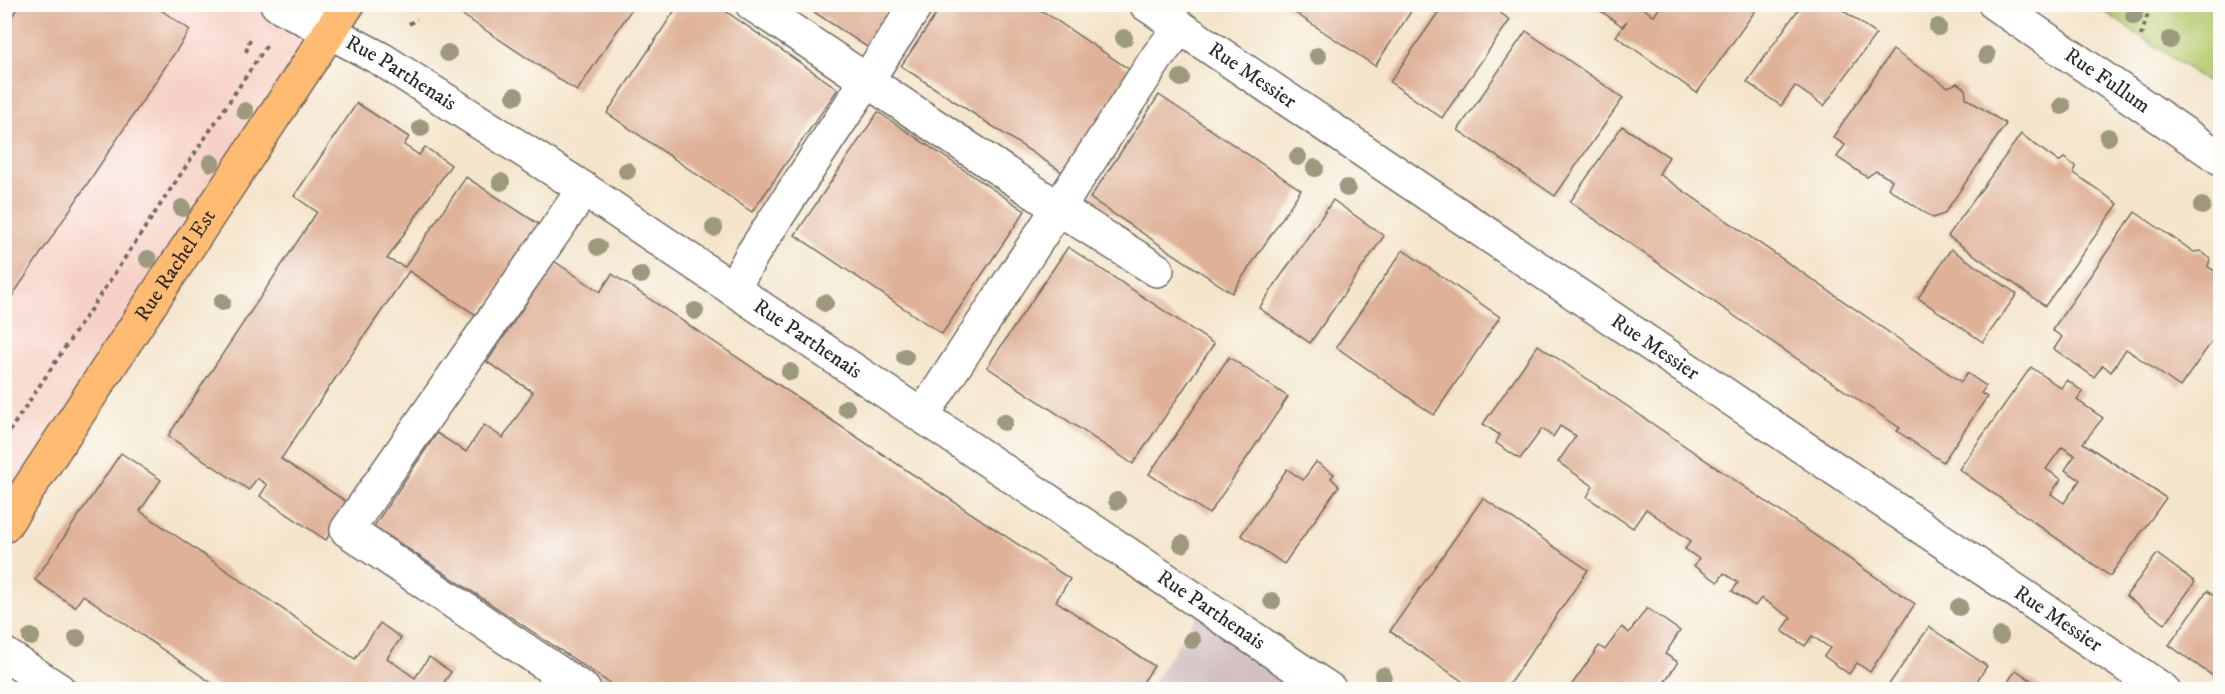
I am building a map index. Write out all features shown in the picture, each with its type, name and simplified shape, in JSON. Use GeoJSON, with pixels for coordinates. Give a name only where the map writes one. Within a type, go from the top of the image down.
{"type":"FeatureCollection","features":[{"type":"Feature","properties":{"kind":"main road","name":"Rue Rachel Est"},"geometry":{"type":"LineString","coordinates":[[4,526],[348,4]]}},
{"type":"Feature","properties":{"kind":"street"},"geometry":{"type":"LineString","coordinates":[[752,4],[1059,208],[1157,270]]}},
{"type":"Feature","properties":{"kind":"street"},"geometry":{"type":"LineString","coordinates":[[733,289],[753,253],[917,4]]}},
{"type":"Feature","properties":{"kind":"street","name":"Rue Messier"},"geometry":{"type":"LineString","coordinates":[[1146,4],[2163,690]]}},
{"type":"Feature","properties":{"kind":"street","name":"Rue Fullum"},"geometry":{"type":"LineString","coordinates":[[1995,4],[2220,158]]}},
{"type":"Feature","properties":{"kind":"street","name":"Rue Parthenais"},"geometry":{"type":"LineString","coordinates":[[283,8],[381,59],[584,189],[1330,690]]}},
{"type":"Feature","properties":{"kind":"street"},"geometry":{"type":"LineString","coordinates":[[922,416],[1158,56],[1180,28]]}},
{"type":"Feature","properties":{"kind":"street"},"geometry":{"type":"LineString","coordinates":[[584,189],[347,530],[584,690]]}},
{"type":"Feature","properties":{"kind":"street"},"geometry":{"type":"LineString","coordinates":[[4,654],[59,690]]}},
{"type":"Feature","properties":{"kind":"path"},"geometry":{"type":"LineString","coordinates":[[2141,36],[2151,4]]}},
{"type":"Feature","properties":{"kind":"path"},"geometry":{"type":"LineString","coordinates":[[4,439],[283,8]]}},
{"type":"Feature","properties":{"kind":"path"},"geometry":{"type":"LineString","coordinates":[[409,24],[417,19]]}},
{"type":"Feature","properties":{"kind":"shaded area"},"geometry":{"type":"Polygon","coordinates":[[[5,5],[283,5],[329,32],[5,526],[5,5]]]}},
{"type":"Feature","properties":{"kind":"shaded area"},"geometry":{"type":"Polygon","coordinates":[[[1198,615],[1311,690],[1148,690],[1198,615]]]}},
{"type":"Feature","properties":{"kind":"shaded area"},"geometry":{"type":"Polygon","coordinates":[[[5,674],[27,689],[5,689],[5,674]]]}},
{"type":"Feature","properties":{"kind":"green space"},"geometry":{"type":"Polygon","coordinates":[[[2095,5],[2220,5],[2220,90],[2095,5]]]}},
{"type":"Feature","properties":{"kind":"building"},"geometry":{"type":"Polygon","coordinates":[[[20,4],[152,4],[190,30],[7,304],[4,302],[4,28],[20,4]]]}},
{"type":"Feature","properties":{"kind":"building"},"geometry":{"type":"Polygon","coordinates":[[[446,4],[635,4],[577,91],[446,4]]]}},
{"type":"Feature","properties":{"kind":"building"},"geometry":{"type":"Polygon","coordinates":[[[679,4],[715,4],[838,89],[752,212],[607,113],[679,4]]]}},
{"type":"Feature","properties":{"kind":"building"},"geometry":{"type":"Polygon","coordinates":[[[802,4],[904,4],[873,51],[802,4]]]}},
{"type":"Feature","properties":{"kind":"building"},"geometry":{"type":"Polygon","coordinates":[[[943,4],[1032,4],[1130,70],[1062,172],[901,66],[943,4]]]}},
{"type":"Feature","properties":{"kind":"building"},"geometry":{"type":"Polygon","coordinates":[[[1282,4],[1416,4],[1375,66],[1282,4]]]}},
{"type":"Feature","properties":{"kind":"building"},"geometry":{"type":"Polygon","coordinates":[[[1444,4],[1488,4],[1510,20],[1442,118],[1390,82],[1444,4]]]}},
{"type":"Feature","properties":{"kind":"building"},"geometry":{"type":"Polygon","coordinates":[[[1591,4],[1637,4],[1654,16],[1662,4],[1760,4],[1697,93],[1616,36],[1627,21],[1622,26],[1591,4]]]}},
{"type":"Feature","properties":{"kind":"building"},"geometry":{"type":"Polygon","coordinates":[[[1802,4],[1834,4],[1876,34],[1824,106],[1795,86],[1781,106],[1747,82],[1802,4]]]}},
{"type":"Feature","properties":{"kind":"building"},"geometry":{"type":"Polygon","coordinates":[[[1526,31],[1623,98],[1555,196],[1458,130],[1526,31]]]}},
{"type":"Feature","properties":{"kind":"building"},"geometry":{"type":"Polygon","coordinates":[[[1893,50],[1948,87],[1957,83],[1965,88],[1966,98],[2006,124],[1944,214],[1933,218],[1888,188],[1892,180],[1876,171],[1867,177],[1837,157],[1845,145],[1833,137],[1893,50]]]}},
{"type":"Feature","properties":{"kind":"building"},"geometry":{"type":"Polygon","coordinates":[[[1159,95],[1301,190],[1232,293],[1090,198],[1159,95]]]}},
{"type":"Feature","properties":{"kind":"building"},"geometry":{"type":"Polygon","coordinates":[[[357,103],[409,137],[404,145],[419,155],[425,147],[451,165],[387,259],[405,267],[466,177],[540,225],[479,317],[409,271],[317,405],[281,459],[350,504],[326,540],[260,496],[267,485],[257,478],[249,490],[168,436],[317,212],[294,196],[357,103]]]}},
{"type":"Feature","properties":{"kind":"building"},"geometry":{"type":"Polygon","coordinates":[[[878,112],[1025,211],[942,334],[795,235],[878,112]]]}},
{"type":"Feature","properties":{"kind":"building"},"geometry":{"type":"Polygon","coordinates":[[[1622,126],[1669,157],[1659,174],[1961,382],[1967,373],[1986,386],[1981,393],[1987,397],[1943,462],[1897,431],[1900,428],[1570,202],[1622,126]]]}},
{"type":"Feature","properties":{"kind":"building"},"geometry":{"type":"Polygon","coordinates":[[[2021,134],[2059,162],[2064,158],[2075,166],[2074,173],[2118,204],[2045,306],[1948,236],[2021,134]]]}},
{"type":"Feature","properties":{"kind":"building"},"geometry":{"type":"Polygon","coordinates":[[[1333,200],[1384,236],[1310,343],[1259,308],[1333,200]]]}},
{"type":"Feature","properties":{"kind":"building"},"geometry":{"type":"Polygon","coordinates":[[[2135,212],[2194,252],[2201,251],[2210,259],[2208,267],[2220,274],[2220,330],[2180,387],[2126,349],[2111,372],[2103,365],[2094,377],[2054,349],[2062,337],[2052,330],[2135,212]]]}},
{"type":"Feature","properties":{"kind":"building"},"geometry":{"type":"Polygon","coordinates":[[[1068,247],[1214,344],[1133,464],[987,367],[1068,247]]]}},
{"type":"Feature","properties":{"kind":"building"},"geometry":{"type":"Polygon","coordinates":[[[1951,249],[2017,294],[1983,342],[1918,298],[1951,249]]]}},
{"type":"Feature","properties":{"kind":"building"},"geometry":{"type":"Polygon","coordinates":[[[1403,250],[1500,317],[1434,415],[1336,347],[1403,250]]]}},
{"type":"Feature","properties":{"kind":"building"},"geometry":{"type":"Polygon","coordinates":[[[554,261],[600,292],[612,274],[1070,579],[1056,601],[1154,666],[1138,690],[620,690],[374,526],[437,433],[466,452],[484,425],[503,438],[533,392],[487,362],[554,261]]]}},
{"type":"Feature","properties":{"kind":"building"},"geometry":{"type":"Polygon","coordinates":[[[1538,345],[1915,604],[1870,672],[1857,663],[1849,674],[1824,656],[1830,648],[1812,636],[1805,646],[1782,631],[1791,618],[1761,598],[1755,606],[1732,591],[1738,583],[1724,573],[1718,582],[1694,566],[1699,559],[1685,549],[1691,541],[1646,509],[1633,528],[1587,497],[1593,486],[1558,462],[1576,436],[1560,426],[1553,437],[1542,429],[1520,459],[1496,443],[1500,435],[1483,424],[1538,345]]]}},
{"type":"Feature","properties":{"kind":"building"},"geometry":{"type":"Polygon","coordinates":[[[1229,357],[1288,397],[1209,514],[1149,474],[1229,357]]]}},
{"type":"Feature","properties":{"kind":"building"},"geometry":{"type":"Polygon","coordinates":[[[2031,367],[2061,388],[2067,380],[2083,392],[2077,400],[2103,418],[2083,443],[2166,498],[2110,576],[1959,469],[2031,367]],[[2062,447],[2046,469],[2061,479],[2051,494],[2064,503],[2080,480],[2065,470],[2075,455],[2062,447]]]}},
{"type":"Feature","properties":{"kind":"building"},"geometry":{"type":"Polygon","coordinates":[[[121,453],[161,480],[140,511],[355,659],[380,623],[401,638],[387,658],[415,678],[429,657],[451,672],[439,690],[222,690],[83,595],[75,607],[35,580],[121,453]]]}},
{"type":"Feature","properties":{"kind":"building"},"geometry":{"type":"Polygon","coordinates":[[[1316,462],[1334,474],[1331,478],[1339,486],[1284,564],[1241,535],[1287,469],[1303,480],[1316,462]]]}},
{"type":"Feature","properties":{"kind":"building"},"geometry":{"type":"Polygon","coordinates":[[[1483,498],[1588,570],[1505,690],[1475,690],[1390,631],[1483,498]]]}},
{"type":"Feature","properties":{"kind":"building"},"geometry":{"type":"Polygon","coordinates":[[[2157,554],[2195,582],[2165,624],[2126,596],[2157,554]]]}},
{"type":"Feature","properties":{"kind":"building"},"geometry":{"type":"Polygon","coordinates":[[[2207,591],[2220,600],[2220,681],[2169,645],[2207,591]]]}},
{"type":"Feature","properties":{"kind":"building"},"geometry":{"type":"Polygon","coordinates":[[[1647,608],[1680,631],[1665,654],[1678,662],[1659,690],[1568,690],[1599,646],[1605,650],[1622,627],[1629,633],[1647,608]]]}},
{"type":"Feature","properties":{"kind":"building"},"geometry":{"type":"Polygon","coordinates":[[[1929,627],[1987,666],[1971,690],[1885,690],[1929,627]]]}},
{"type":"Feature","properties":{"kind":"building"},"geometry":{"type":"Polygon","coordinates":[[[2016,670],[2045,690],[2002,690],[2016,670]]]}}]}
